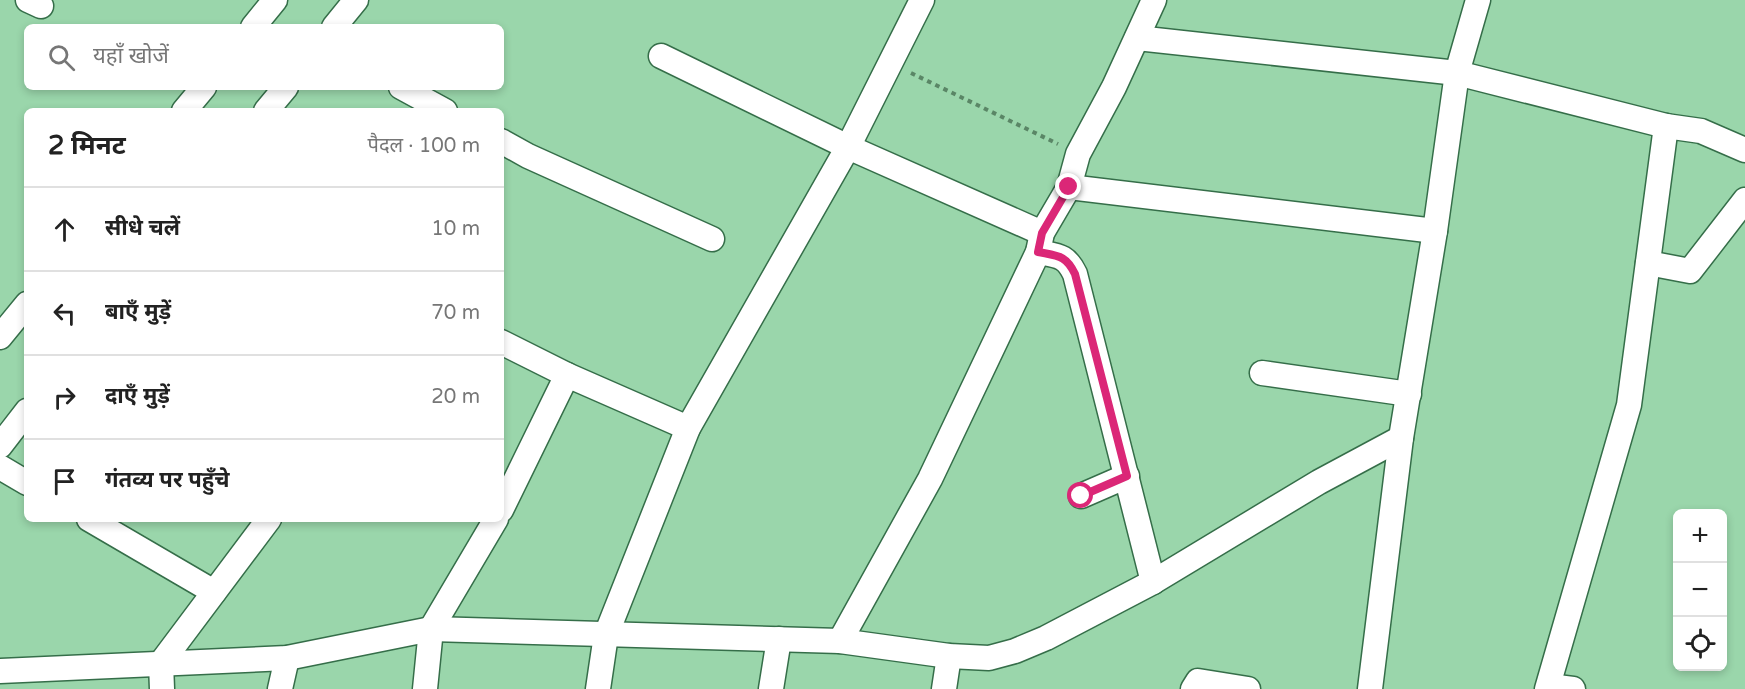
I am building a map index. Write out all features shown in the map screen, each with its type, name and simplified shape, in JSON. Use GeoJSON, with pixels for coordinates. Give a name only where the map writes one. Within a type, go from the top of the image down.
{"type":"FeatureCollection","features":[{"type":"Feature","properties":{"kind":"street"},"geometry":{"type":"LineString","coordinates":[[255,24],[275,0]]}},
{"type":"Feature","properties":{"kind":"street"},"geometry":{"type":"LineString","coordinates":[[336,24],[356,0]]}},
{"type":"Feature","properties":{"kind":"street"},"geometry":{"type":"LineString","coordinates":[[598,689],[606,635],[688,428],[848,147],[922,0]]}},
{"type":"Feature","properties":{"kind":"street"},"geometry":{"type":"LineString","coordinates":[[840,640],[930,479],[1040,243],[1069,187],[1078,154],[1154,0]]}},
{"type":"Feature","properties":{"kind":"street"},"geometry":{"type":"LineString","coordinates":[[1370,689],[1401,438],[1435,231],[1457,73],[1478,0]]}},
{"type":"Feature","properties":{"kind":"street"},"geometry":{"type":"LineString","coordinates":[[1137,38],[1457,73],[1666,126],[1701,131],[1745,150]]}},
{"type":"Feature","properties":{"kind":"street"},"geometry":{"type":"LineString","coordinates":[[661,56],[1040,243],[1069,262],[1075,274],[1153,582]]}},
{"type":"Feature","properties":{"kind":"street"},"geometry":{"type":"LineString","coordinates":[[186,108],[202,90]]}},
{"type":"Feature","properties":{"kind":"street"},"geometry":{"type":"LineString","coordinates":[[268,108],[284,90]]}},
{"type":"Feature","properties":{"kind":"street"},"geometry":{"type":"LineString","coordinates":[[406,90],[440,108]]}},
{"type":"Feature","properties":{"kind":"street"},"geometry":{"type":"LineString","coordinates":[[1573,689],[1548,687],[1629,405],[1666,126]]}},
{"type":"Feature","properties":{"kind":"street"},"geometry":{"type":"LineString","coordinates":[[504,143],[528,156],[712,239]]}},
{"type":"Feature","properties":{"kind":"street"},"geometry":{"type":"LineString","coordinates":[[1069,187],[1435,231]]}},
{"type":"Feature","properties":{"kind":"street"},"geometry":{"type":"LineString","coordinates":[[1647,263],[1690,272],[1745,200]]}},
{"type":"Feature","properties":{"kind":"street"},"geometry":{"type":"LineString","coordinates":[[0,337],[24,308]]}},
{"type":"Feature","properties":{"kind":"street"},"geometry":{"type":"LineString","coordinates":[[504,344],[567,375],[688,428]]}},
{"type":"Feature","properties":{"kind":"street"},"geometry":{"type":"LineString","coordinates":[[1263,373],[1409,394]]}},
{"type":"Feature","properties":{"kind":"street"},"geometry":{"type":"LineString","coordinates":[[504,501],[567,375]]}},
{"type":"Feature","properties":{"kind":"street"},"geometry":{"type":"LineString","coordinates":[[0,446],[24,415]]}},
{"type":"Feature","properties":{"kind":"street"},"geometry":{"type":"LineString","coordinates":[[1,677],[161,663],[287,658],[431,629],[840,640],[948,656],[989,657],[1015,651],[1046,638],[1153,582],[1319,482],[1401,438]]}},
{"type":"Feature","properties":{"kind":"street"},"geometry":{"type":"LineString","coordinates":[[0,467],[24,481]]}},
{"type":"Feature","properties":{"kind":"street"},"geometry":{"type":"LineString","coordinates":[[1081,496],[1127,476]]}},
{"type":"Feature","properties":{"kind":"street"},"geometry":{"type":"LineString","coordinates":[[94,522],[214,592]]}},
{"type":"Feature","properties":{"kind":"street"},"geometry":{"type":"LineString","coordinates":[[162,689],[161,663],[267,522]]}},
{"type":"Feature","properties":{"kind":"street"},"geometry":{"type":"LineString","coordinates":[[425,689],[431,629],[493,522]]}},
{"type":"Feature","properties":{"kind":"street"},"geometry":{"type":"LineString","coordinates":[[771,689],[779,639]]}},
{"type":"Feature","properties":{"kind":"street"},"geometry":{"type":"LineString","coordinates":[[944,689],[948,656]]}},
{"type":"Feature","properties":{"kind":"street"},"geometry":{"type":"LineString","coordinates":[[280,689],[287,658]]}},
{"type":"Feature","properties":{"kind":"street"},"geometry":{"type":"LineString","coordinates":[[1194,689],[1198,681],[1248,689]]}},
{"type":"Feature","properties":{"kind":"path"},"geometry":{"type":"LineString","coordinates":[[891,64],[1078,154]]}},
{"type":"Feature","properties":{"kind":"route"},"geometry":{"type":"LineString","coordinates":[[1069,187],[1042,233],[1038,252],[1059,256],[1069,262],[1075,274],[1127,476],[1081,496]]}}]}
